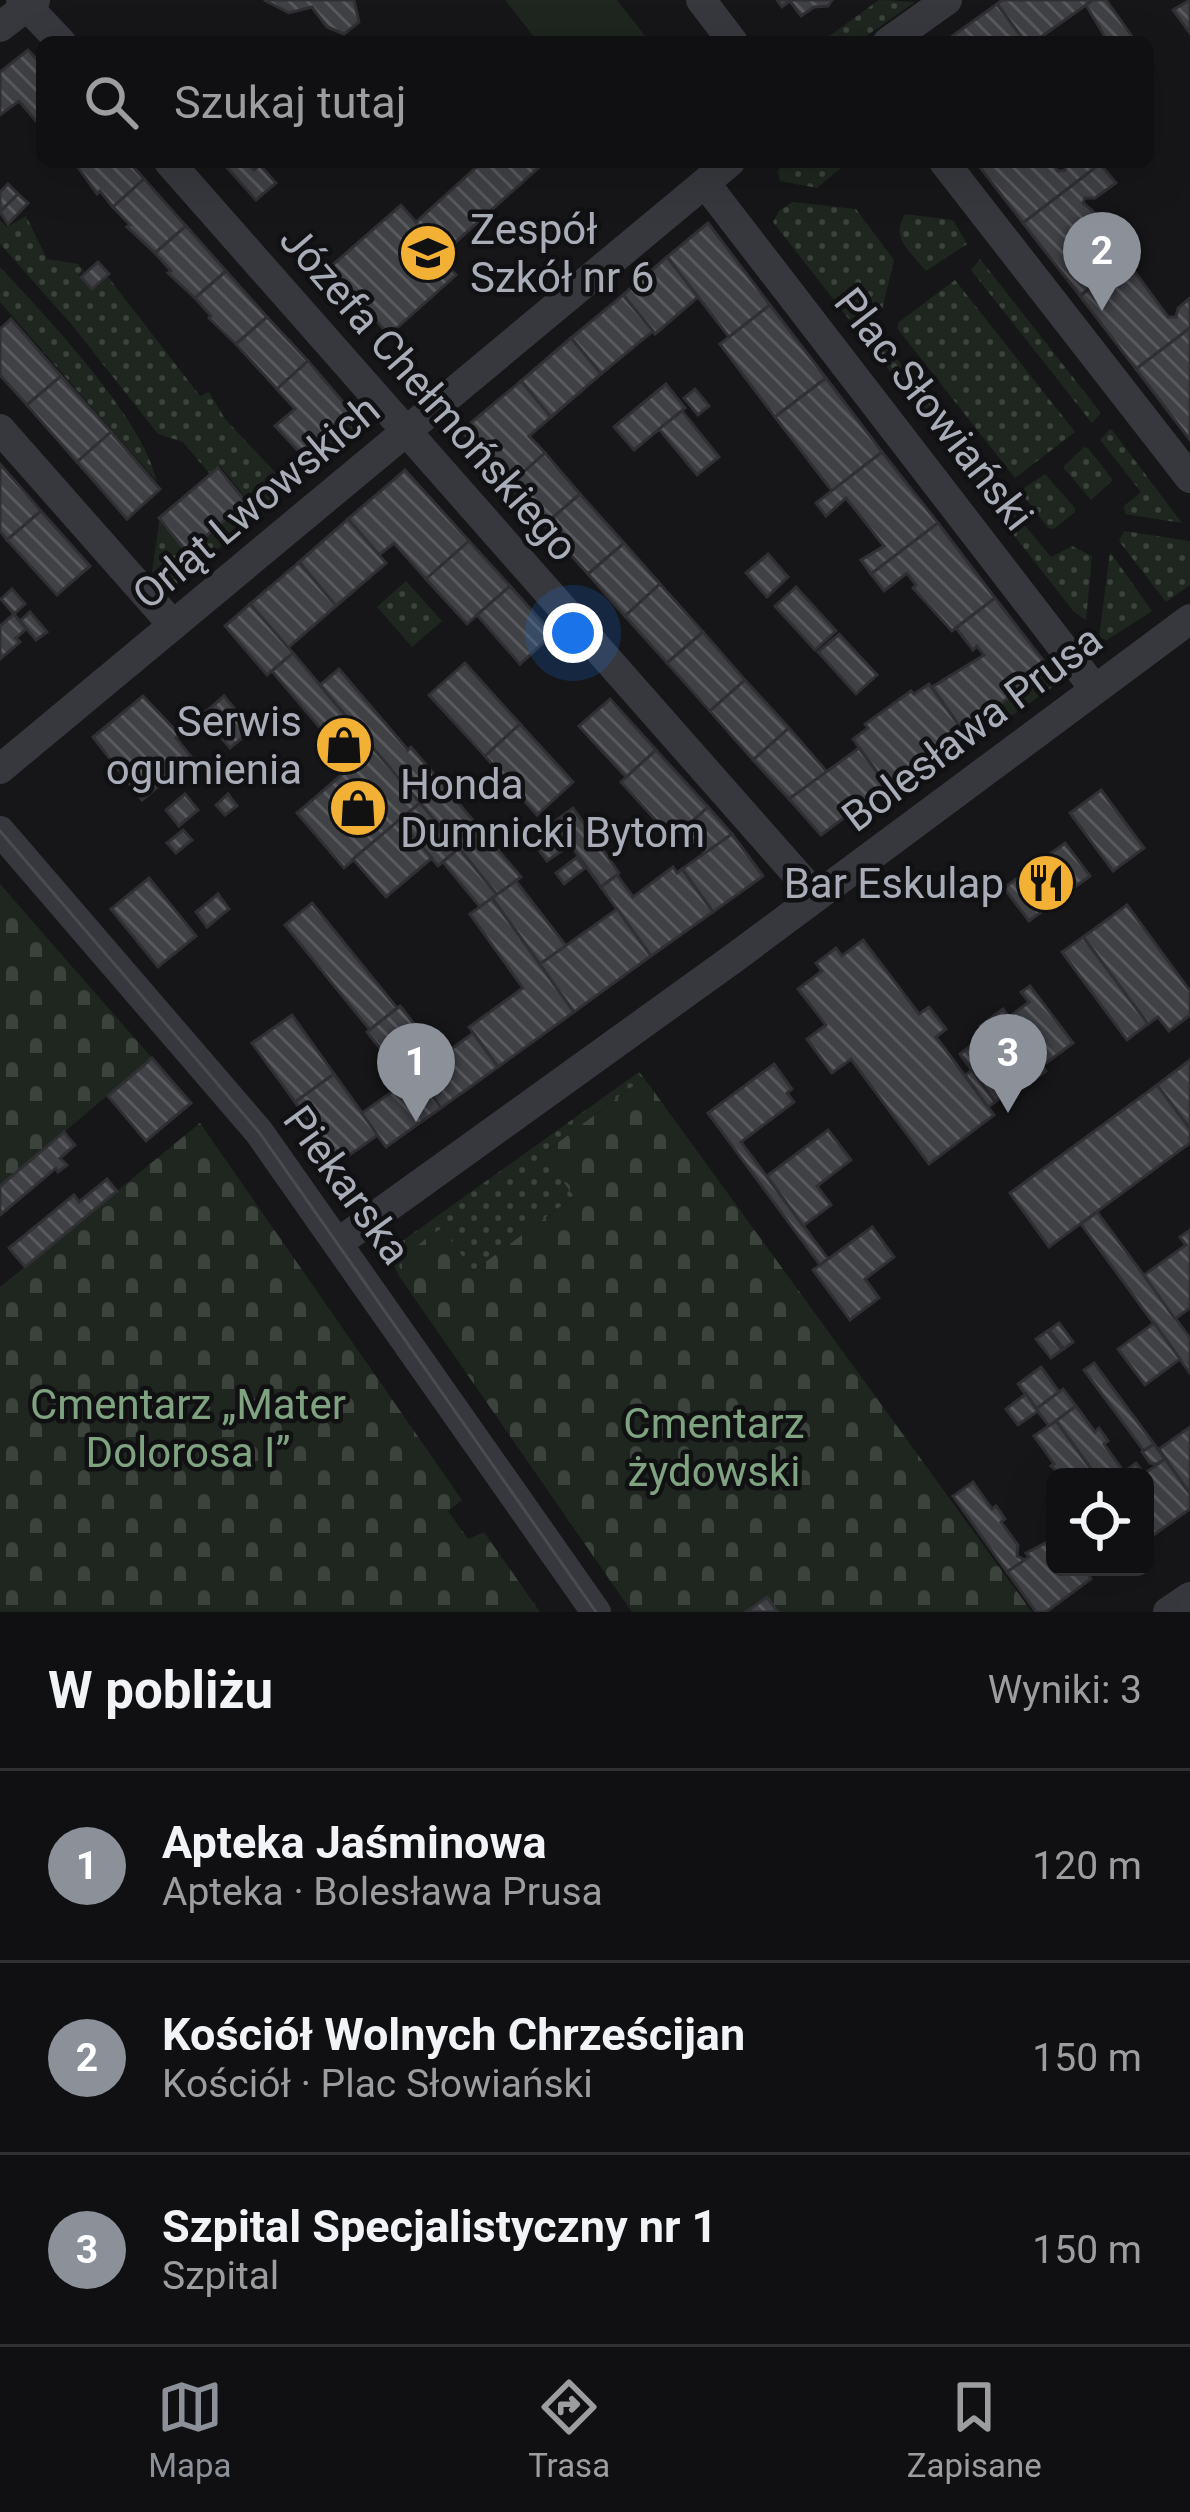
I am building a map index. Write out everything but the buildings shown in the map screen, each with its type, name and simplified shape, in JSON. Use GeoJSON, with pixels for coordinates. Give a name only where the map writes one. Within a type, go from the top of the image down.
{"type":"FeatureCollection","features":[{"type":"Feature","properties":{"kind":"street"},"geometry":{"type":"LineString","coordinates":[[701,0],[728,36]]}},
{"type":"Feature","properties":{"kind":"street"},"geometry":{"type":"LineString","coordinates":[[896,36],[947,0]]}},
{"type":"Feature","properties":{"kind":"street"},"geometry":{"type":"LineString","coordinates":[[0,26],[27,2],[56,36]]}},
{"type":"Feature","properties":{"kind":"street","name":"Józefa Chełmońskiego"},"geometry":{"type":"LineString","coordinates":[[175,168],[816,896]]}},
{"type":"Feature","properties":{"kind":"street","name":"Orląt Lwowskich"},"geometry":{"type":"LineString","coordinates":[[0,769],[723,168]]}},
{"type":"Feature","properties":{"kind":"street"},"geometry":{"type":"LineString","coordinates":[[949,168],[1190,478]]}},
{"type":"Feature","properties":{"kind":"street","name":"Plac Słowiański"},"geometry":{"type":"LineString","coordinates":[[705,183],[1094,688]]}},
{"type":"Feature","properties":{"kind":"street"},"geometry":{"type":"LineString","coordinates":[[0,429],[173,625]]}},
{"type":"Feature","properties":{"kind":"street","name":"Bolesława Prusa"},"geometry":{"type":"LineString","coordinates":[[338,1243],[1094,688],[1187,628]]}},
{"type":"Feature","properties":{"kind":"street","name":"Piekarska"},"geometry":{"type":"LineString","coordinates":[[0,831],[237,1105],[596,1612]]}},
{"type":"Feature","properties":{"kind":"street"},"geometry":{"type":"LineString","coordinates":[[1168,1612],[1190,1597]]}},
{"type":"Feature","properties":{"kind":"green space"},"geometry":{"type":"Polygon","coordinates":[[[505,0],[617,0],[645,36],[533,36],[505,0]]]}},
{"type":"Feature","properties":{"kind":"green space"},"geometry":{"type":"Polygon","coordinates":[[[879,0],[915,2],[867,36],[829,36],[879,0]]]}},
{"type":"Feature","properties":{"kind":"green space"},"geometry":{"type":"Polygon","coordinates":[[[841,168],[817,188],[780,181],[778,171],[841,168]]]}},
{"type":"Feature","properties":{"kind":"green space"},"geometry":{"type":"Polygon","coordinates":[[[792,202],[856,209],[894,260],[882,310],[855,327],[773,222],[792,202]]]}},
{"type":"Feature","properties":{"kind":"green space"},"geometry":{"type":"Polygon","coordinates":[[[905,214],[953,220],[967,244],[926,271],[901,238],[905,214]]]}},
{"type":"Feature","properties":{"kind":"green space"},"geometry":{"type":"Polygon","coordinates":[[[26,216],[47,259],[78,264],[84,271],[78,276],[92,291],[108,277],[200,396],[209,392],[225,419],[290,488],[172,588],[152,572],[159,522],[189,552],[249,502],[220,466],[209,473],[183,442],[158,434],[0,244],[0,220],[7,227],[26,216]]]}},
{"type":"Feature","properties":{"kind":"green space"},"geometry":{"type":"Polygon","coordinates":[[[980,259],[1101,413],[1092,423],[971,270],[980,259]]]}},
{"type":"Feature","properties":{"kind":"green space"},"geometry":{"type":"Polygon","coordinates":[[[0,267],[113,399],[148,457],[157,482],[0,302],[0,267]]]}},
{"type":"Feature","properties":{"kind":"green space"},"geometry":{"type":"Polygon","coordinates":[[[955,280],[1075,432],[1015,478],[897,328],[955,280]]]}},
{"type":"Feature","properties":{"kind":"green space"},"geometry":{"type":"Polygon","coordinates":[[[880,337],[998,488],[990,498],[870,346],[880,337]]]}},
{"type":"Feature","properties":{"kind":"green space"},"geometry":{"type":"Polygon","coordinates":[[[353,411],[355,432],[314,470],[303,456],[353,411]]]}},
{"type":"Feature","properties":{"kind":"green space"},"geometry":{"type":"Polygon","coordinates":[[[1110,429],[1182,523],[1125,514],[1124,506],[1141,492],[1100,440],[1110,429]]]}},
{"type":"Feature","properties":{"kind":"green space"},"geometry":{"type":"Polygon","coordinates":[[[1084,447],[1113,480],[1091,500],[1063,467],[1084,447]]]}},
{"type":"Feature","properties":{"kind":"green space"},"geometry":{"type":"Polygon","coordinates":[[[1045,474],[1075,508],[1054,529],[1048,528],[1023,495],[1024,488],[1045,474]]]}},
{"type":"Feature","properties":{"kind":"green space"},"geometry":{"type":"Polygon","coordinates":[[[1007,504],[1051,557],[1072,546],[1092,556],[1086,620],[1074,612],[998,515],[1007,504]]]}},
{"type":"Feature","properties":{"kind":"green space"},"geometry":{"type":"Polygon","coordinates":[[[1124,531],[1190,541],[1190,585],[1166,602],[1119,541],[1124,531]]]}},
{"type":"Feature","properties":{"kind":"green space"},"geometry":{"type":"Polygon","coordinates":[[[1110,552],[1152,611],[1107,640],[1099,638],[1110,552]]]}},
{"type":"Feature","properties":{"kind":"green space"},"geometry":{"type":"Polygon","coordinates":[[[406,581],[442,621],[412,647],[377,607],[406,581]]]}},
{"type":"Feature","properties":{"kind":"green space"},"geometry":{"type":"Polygon","coordinates":[[[1043,664],[1058,683],[925,777],[912,758],[1043,664]]]}},
{"type":"Feature","properties":{"kind":"green space"},"geometry":{"type":"Polygon","coordinates":[[[0,884],[152,1058],[0,1186],[0,884]]]}},
{"type":"Feature","properties":{"kind":"green space"},"geometry":{"type":"Polygon","coordinates":[[[639,1072],[644,1078],[545,1152],[575,1196],[473,1271],[442,1228],[405,1255],[399,1276],[390,1257],[398,1244],[639,1072]]]}},
{"type":"Feature","properties":{"kind":"green space","name":"Cmentarz żydowski"},"geometry":{"type":"Polygon","coordinates":[[[644,1078],[1032,1612],[632,1612],[399,1276],[404,1255],[442,1228],[473,1271],[574,1197],[544,1153],[644,1078]]]}},
{"type":"Feature","properties":{"kind":"green space","name":"Cmentarz „Mater Dolorosa I”"},"geometry":{"type":"Polygon","coordinates":[[[200,1123],[462,1500],[448,1511],[468,1539],[484,1532],[540,1612],[0,1612],[0,1287],[200,1123]]]}},
{"type":"Feature","properties":{"kind":"tram line"},"geometry":{"type":"LineString","coordinates":[[0,831],[259,1132],[596,1612]]}},
{"type":"Feature","properties":{"kind":"place","name":"Zespół Szkół nr 6"},"geometry":{"type":"Point","coordinates":[428,253]}},
{"type":"Feature","properties":{"kind":"place","name":"Kościół Wolnych Chrześcijan"},"geometry":{"type":"Point","coordinates":[1102,311]}},
{"type":"Feature","properties":{"kind":"place","name":"Serwis ogumienia"},"geometry":{"type":"Point","coordinates":[344,745]}},
{"type":"Feature","properties":{"kind":"place","name":"Honda Dumnicki Bytom"},"geometry":{"type":"Point","coordinates":[358,808]}},
{"type":"Feature","properties":{"kind":"place","name":"Bar Eskulap"},"geometry":{"type":"Point","coordinates":[1046,883]}},
{"type":"Feature","properties":{"kind":"place","name":"Szpital Specjalistyczny nr 1"},"geometry":{"type":"Point","coordinates":[1008,1113]}},
{"type":"Feature","properties":{"kind":"place","name":"Apteka Jaśminowa"},"geometry":{"type":"Point","coordinates":[416,1122]}}]}
